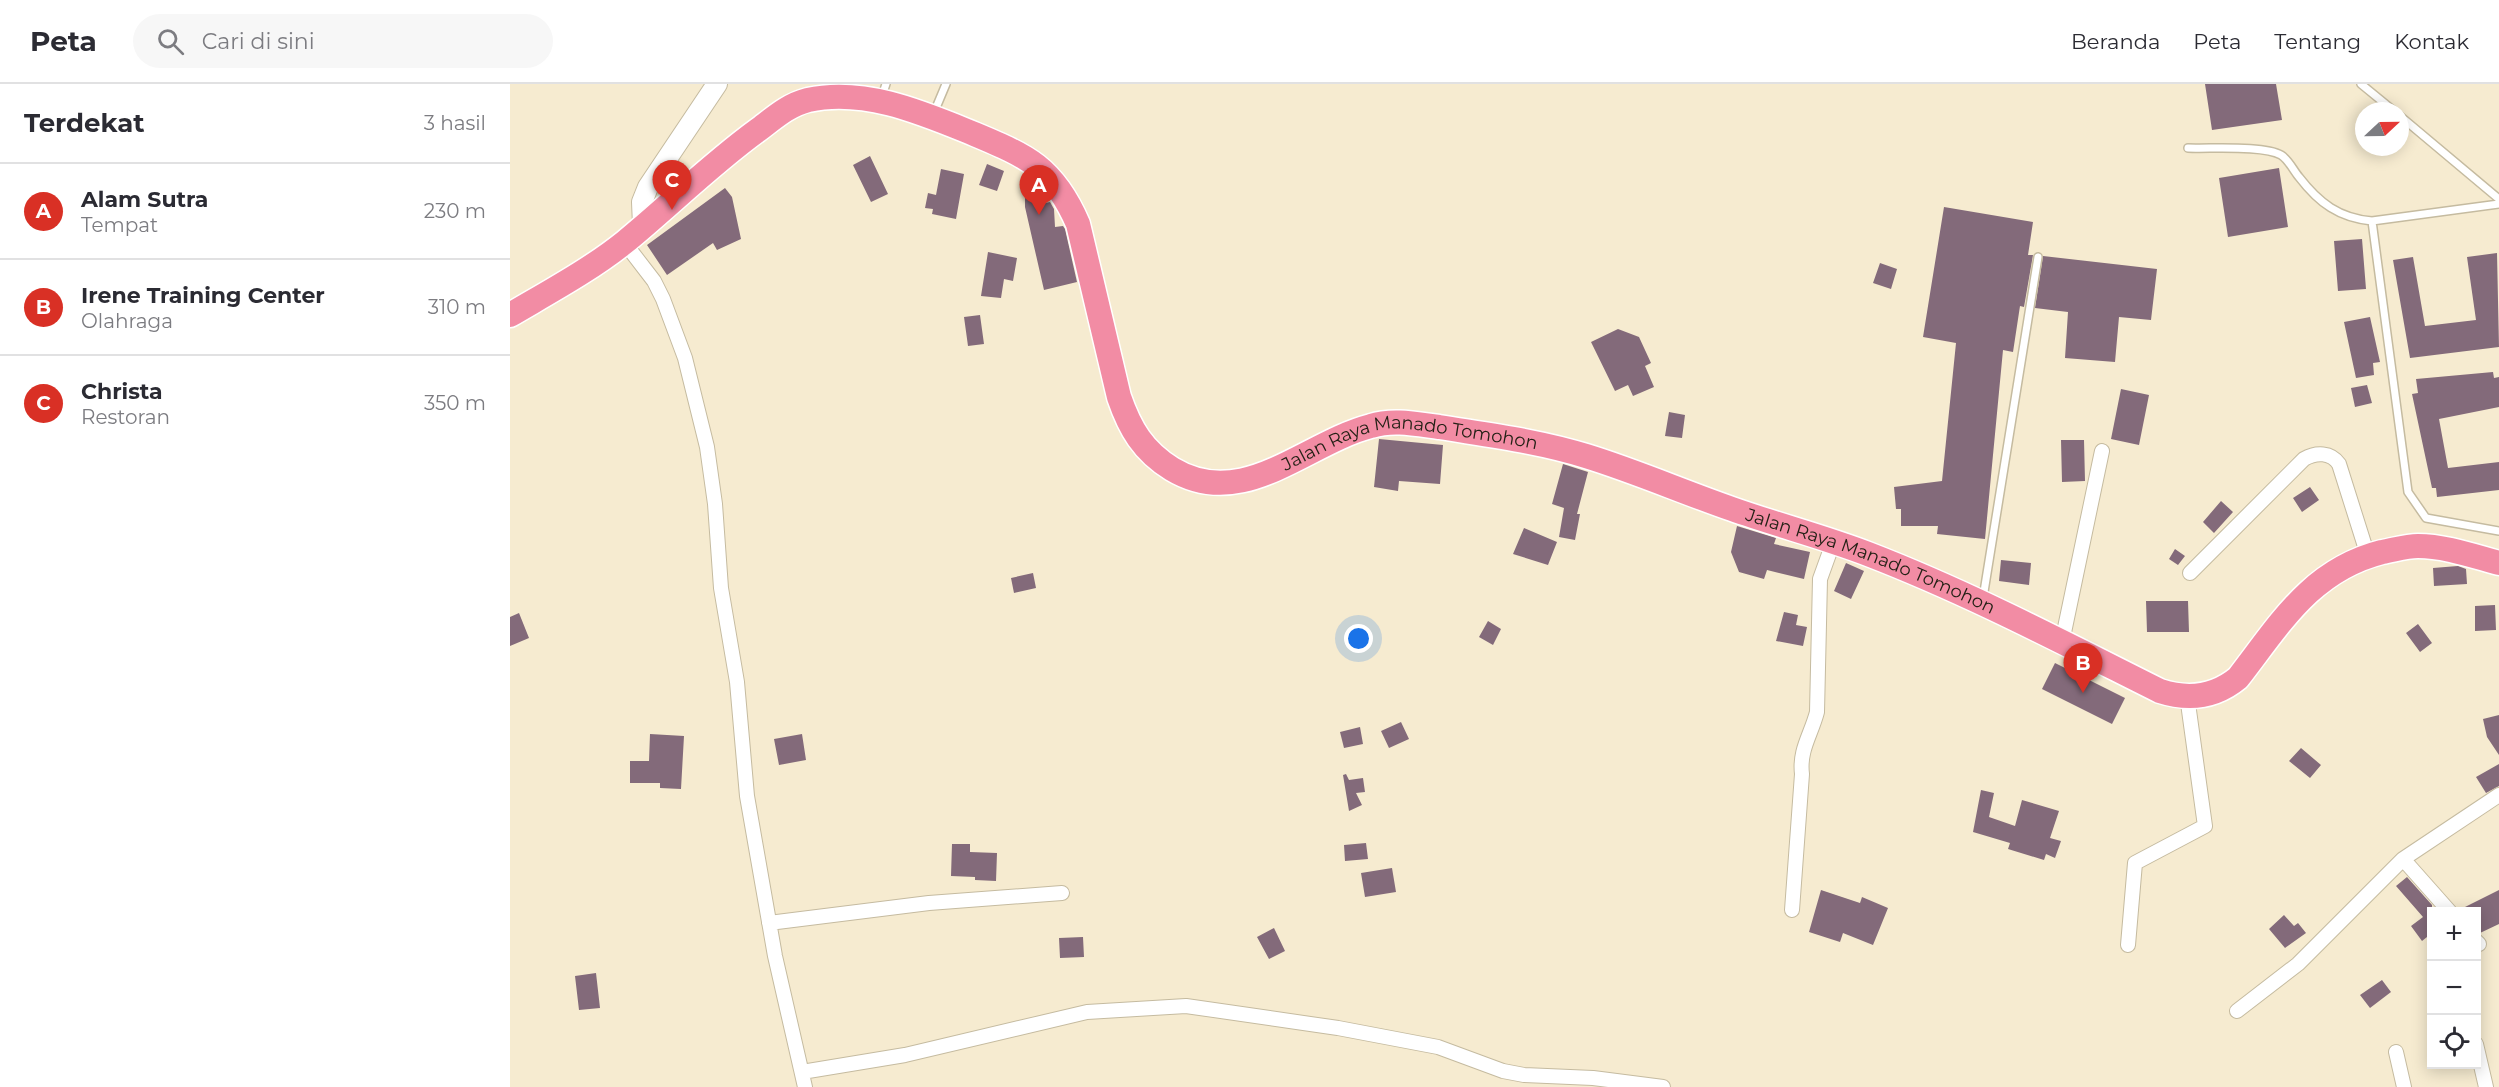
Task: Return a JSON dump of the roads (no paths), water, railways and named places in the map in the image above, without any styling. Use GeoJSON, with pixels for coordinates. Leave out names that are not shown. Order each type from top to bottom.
{"type":"FeatureCollection","features":[{"type":"Feature","properties":{"kind":"highway","name":"Jalan Raya Manado Tomohon"},"geometry":{"type":"LineString","coordinates":[[510,315],[594,265],[739,143],[786,108],[809,100],[854,98],[883,93],[1022,156],[1040,166],[1059,188],[1078,224],[1124,412],[1133,432],[1145,449],[1183,476],[1210,482],[1242,481],[1290,462],[1351,432],[1384,423],[1402,422],[1503,437],[1585,455],[1732,509],[1866,553],[1983,603],[2160,691],[2187,696],[2210,694],[2231,684],[2296,602],[2310,589],[2344,566],[2368,556],[2419,546],[2439,548],[2499,563]]}},
{"type":"Feature","properties":{"kind":"street"},"geometry":{"type":"LineString","coordinates":[[644,225],[642,202],[648,187],[717,84]]}},
{"type":"Feature","properties":{"kind":"street"},"geometry":{"type":"LineString","coordinates":[[624,242],[654,281],[666,307],[685,358],[707,447],[716,504],[721,588],[737,682],[747,796],[769,923],[805,1087]]}},
{"type":"Feature","properties":{"kind":"street"},"geometry":{"type":"LineString","coordinates":[[2062,642],[2102,451]]}},
{"type":"Feature","properties":{"kind":"street"},"geometry":{"type":"LineString","coordinates":[[2190,573],[2304,459],[2317,454],[2330,455],[2339,464],[2368,556]]}},
{"type":"Feature","properties":{"kind":"street"},"geometry":{"type":"LineString","coordinates":[[1792,910],[1802,774],[1801,755],[1813,729],[1817,712],[1820,579],[1833,543]]}},
{"type":"Feature","properties":{"kind":"street"},"geometry":{"type":"LineString","coordinates":[[2128,945],[2135,863],[2205,826],[2187,696]]}},
{"type":"Feature","properties":{"kind":"street"},"geometry":{"type":"LineString","coordinates":[[2236,1011],[2298,964],[2403,859],[2499,795]]}},
{"type":"Feature","properties":{"kind":"street"},"geometry":{"type":"LineString","coordinates":[[2403,859],[2446,907]]}},
{"type":"Feature","properties":{"kind":"street"},"geometry":{"type":"LineString","coordinates":[[769,923],[929,903],[1062,893]]}},
{"type":"Feature","properties":{"kind":"street"},"geometry":{"type":"LineString","coordinates":[[802,1072],[905,1054],[1087,1012],[1186,1006],[1338,1028],[1438,1047],[1503,1071],[1524,1075],[1593,1078],[1663,1087]]}},
{"type":"Feature","properties":{"kind":"street"},"geometry":{"type":"LineString","coordinates":[[2396,1052],[2404,1087]]}},
{"type":"Feature","properties":{"kind":"street"},"geometry":{"type":"LineString","coordinates":[[2481,1066],[2486,1087]]}},
{"type":"Feature","properties":{"kind":"lane"},"geometry":{"type":"LineString","coordinates":[[932,117],[946,84]]}},
{"type":"Feature","properties":{"kind":"lane"},"geometry":{"type":"LineString","coordinates":[[2361,84],[2383,102]]}},
{"type":"Feature","properties":{"kind":"lane"},"geometry":{"type":"LineString","coordinates":[[2409,124],[2499,201]]}},
{"type":"Feature","properties":{"kind":"lane"},"geometry":{"type":"LineString","coordinates":[[2188,148],[2269,150],[2283,156],[2311,192],[2326,205],[2344,216],[2372,221],[2499,201]]}},
{"type":"Feature","properties":{"kind":"lane"},"geometry":{"type":"LineString","coordinates":[[2372,221],[2408,492],[2426,518],[2499,531]]}},
{"type":"Feature","properties":{"kind":"lane"},"geometry":{"type":"LineString","coordinates":[[1983,603],[1997,502],[2038,257]]}},
{"type":"Feature","properties":{"kind":"place","name":"Christa"},"geometry":{"type":"Point","coordinates":[672,210]}},
{"type":"Feature","properties":{"kind":"place","name":"Alam Sutra"},"geometry":{"type":"Point","coordinates":[1039,215]}},
{"type":"Feature","properties":{"kind":"place","name":"Irene Training Center"},"geometry":{"type":"Point","coordinates":[2083,693]}}]}
